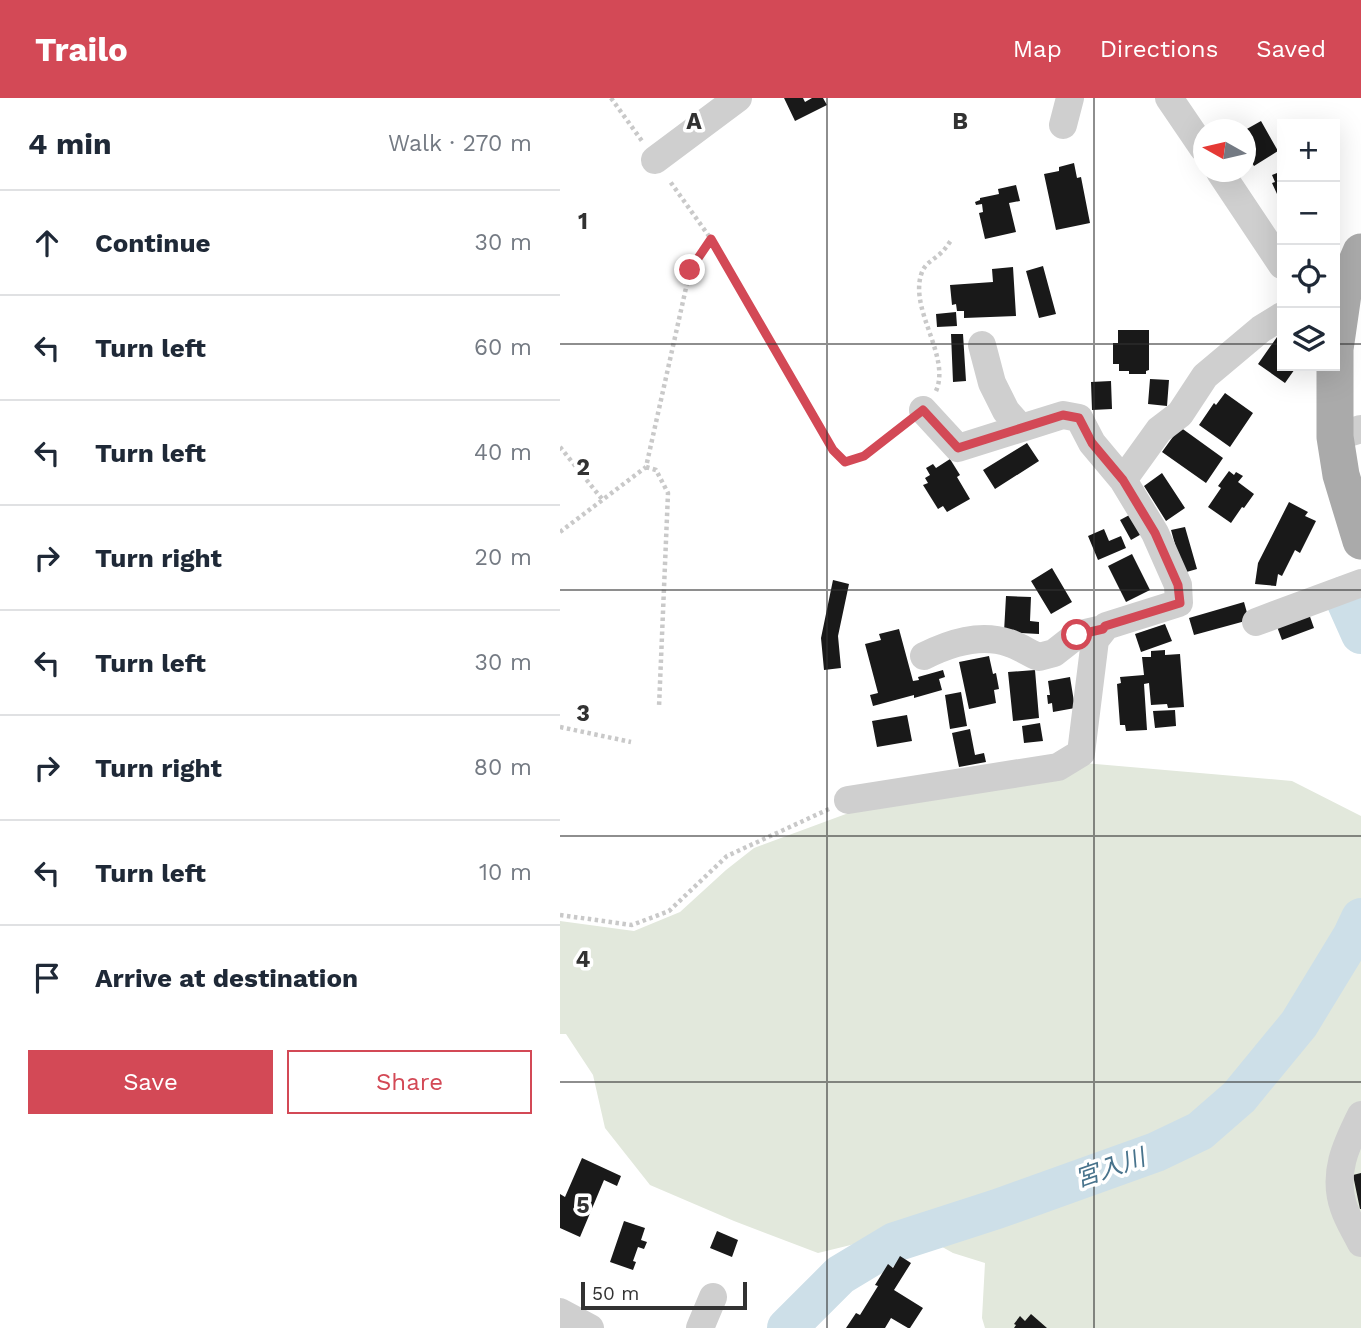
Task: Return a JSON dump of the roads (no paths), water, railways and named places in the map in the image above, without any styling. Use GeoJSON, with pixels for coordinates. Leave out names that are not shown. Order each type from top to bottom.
{"type":"FeatureCollection","features":[{"type":"Feature","properties":{"kind":"main road"},"geometry":{"type":"LineString","coordinates":[[1340,292],[1361,253]]}},
{"type":"Feature","properties":{"kind":"main road"},"geometry":{"type":"LineString","coordinates":[[1338,308],[1335,349],[1348,433],[1341,475],[1361,541]]}},
{"type":"Feature","properties":{"kind":"street"},"geometry":{"type":"LineString","coordinates":[[655,160],[738,98]]}},
{"type":"Feature","properties":{"kind":"street"},"geometry":{"type":"LineString","coordinates":[[1063,125],[1070,98]]}},
{"type":"Feature","properties":{"kind":"street"},"geometry":{"type":"LineString","coordinates":[[1169,98],[1193,133]]}},
{"type":"Feature","properties":{"kind":"street"},"geometry":{"type":"LineString","coordinates":[[1227,182],[1277,258]]}},
{"type":"Feature","properties":{"kind":"street"},"geometry":{"type":"LineString","coordinates":[[1123,480],[1159,430],[1180,414],[1205,376],[1261,329],[1277,319]]}},
{"type":"Feature","properties":{"kind":"street"},"geometry":{"type":"LineString","coordinates":[[982,345],[992,383],[1006,411],[1021,428]]}},
{"type":"Feature","properties":{"kind":"street"},"geometry":{"type":"LineString","coordinates":[[848,800],[1058,767],[1081,753],[1095,640],[1105,626],[1180,603],[1178,585],[1155,533],[1123,480],[1092,443],[1079,418],[1063,415],[958,448],[923,410]]}},
{"type":"Feature","properties":{"kind":"street"},"geometry":{"type":"LineString","coordinates":[[1256,622],[1361,583]]}},
{"type":"Feature","properties":{"kind":"street"},"geometry":{"type":"LineString","coordinates":[[924,656],[942,647],[984,637],[1009,643],[1039,657],[1054,653],[1077,635],[1103,629]]}},
{"type":"Feature","properties":{"kind":"street"},"geometry":{"type":"LineString","coordinates":[[1361,1115],[1347,1143],[1338,1175],[1343,1207],[1361,1243]]}},
{"type":"Feature","properties":{"kind":"street"},"geometry":{"type":"LineString","coordinates":[[700,1328],[713,1297]]}},
{"type":"Feature","properties":{"kind":"street"},"geometry":{"type":"LineString","coordinates":[[560,1312],[590,1328]]}},
{"type":"Feature","properties":{"kind":"waterway","name":"宮入川"},"geometry":{"type":"LineString","coordinates":[[1344,596],[1361,634]]}},
{"type":"Feature","properties":{"kind":"waterway","name":"宮入川"},"geometry":{"type":"LineString","coordinates":[[787,1328],[840,1275],[895,1242],[1156,1152],[1200,1131],[1239,1097],[1299,1024],[1361,918]]}}]}
